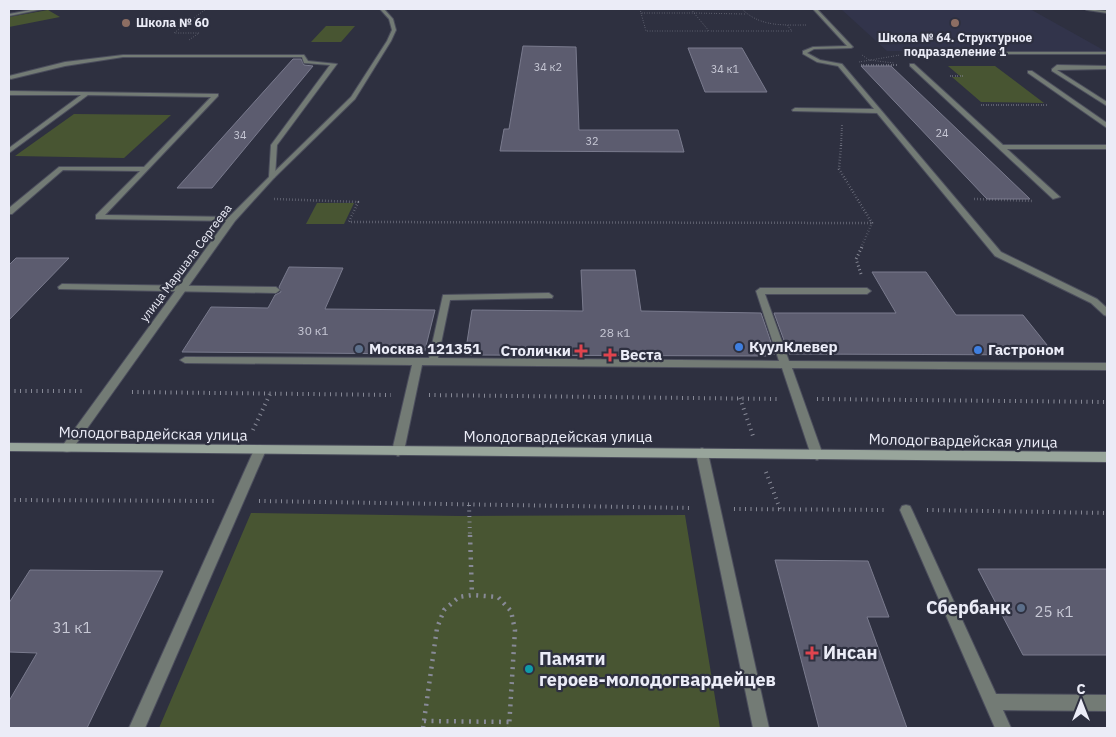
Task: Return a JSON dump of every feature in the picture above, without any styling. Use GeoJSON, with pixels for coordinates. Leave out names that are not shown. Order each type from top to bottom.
{"type":"FeatureCollection","features":[{"type":"Feature","properties":{"kind":"street"},"geometry":{"type":"LineString","coordinates":[[9,15],[41,9]]}},
{"type":"Feature","properties":{"kind":"street","name":"улица Маршала Сергеева"},"geometry":{"type":"LineString","coordinates":[[67,448],[232,219],[272,177],[330,122],[353,98],[364,83],[394,30],[391,19],[382,9]]}},
{"type":"Feature","properties":{"kind":"street"},"geometry":{"type":"LineString","coordinates":[[815,9],[851,47]]}},
{"type":"Feature","properties":{"kind":"street"},"geometry":{"type":"LineString","coordinates":[[1087,9],[1107,12]]}},
{"type":"Feature","properties":{"kind":"street"},"geometry":{"type":"LineString","coordinates":[[851,47],[813,48],[805,52],[805,54],[812,59],[840,65],[876,111],[953,198],[998,254],[1094,301],[1107,313]]}},
{"type":"Feature","properties":{"kind":"street"},"geometry":{"type":"LineString","coordinates":[[988,53],[1107,53]]}},
{"type":"Feature","properties":{"kind":"street"},"geometry":{"type":"LineString","coordinates":[[10,77],[65,64],[123,56],[304,56],[306,62],[334,64],[274,145],[272,177]]}},
{"type":"Feature","properties":{"kind":"street"},"geometry":{"type":"LineString","coordinates":[[912,65],[1056,197]]}},
{"type":"Feature","properties":{"kind":"street"},"geometry":{"type":"LineString","coordinates":[[1107,67],[1057,67],[1054,70],[1107,104]]}},
{"type":"Feature","properties":{"kind":"street"},"geometry":{"type":"LineString","coordinates":[[1030,72],[1107,126]]}},
{"type":"Feature","properties":{"kind":"street"},"geometry":{"type":"LineString","coordinates":[[9,93],[216,95],[99,217],[232,219]]}},
{"type":"Feature","properties":{"kind":"street"},"geometry":{"type":"LineString","coordinates":[[9,151],[86,94]]}},
{"type":"Feature","properties":{"kind":"street"},"geometry":{"type":"LineString","coordinates":[[795,110],[876,111]]}},
{"type":"Feature","properties":{"kind":"street"},"geometry":{"type":"LineString","coordinates":[[1001,147],[1107,147]]}},
{"type":"Feature","properties":{"kind":"street"},"geometry":{"type":"LineString","coordinates":[[9,212],[61,168],[146,169]]}},
{"type":"Feature","properties":{"kind":"street"},"geometry":{"type":"LineString","coordinates":[[62,288],[276,290]]}},
{"type":"Feature","properties":{"kind":"street"},"geometry":{"type":"LineString","coordinates":[[817,455],[760,291],[867,292]]}},
{"type":"Feature","properties":{"kind":"street"},"geometry":{"type":"LineString","coordinates":[[433,361],[446,297],[549,296]]}},
{"type":"Feature","properties":{"kind":"street"},"geometry":{"type":"LineString","coordinates":[[1094,301],[1107,301]]}},
{"type":"Feature","properties":{"kind":"street"},"geometry":{"type":"LineString","coordinates":[[185,360],[1107,367]]}},
{"type":"Feature","properties":{"kind":"street"},"geometry":{"type":"LineString","coordinates":[[398,451],[418,361]]}},
{"type":"Feature","properties":{"kind":"street","name":"Молодогвардейская улица"},"geometry":{"type":"LineString","coordinates":[[9,447],[1107,458]]}},
{"type":"Feature","properties":{"kind":"street"},"geometry":{"type":"LineString","coordinates":[[137,728],[260,450]]}},
{"type":"Feature","properties":{"kind":"street"},"geometry":{"type":"LineString","coordinates":[[702,453],[761,728]]}},
{"type":"Feature","properties":{"kind":"street"},"geometry":{"type":"LineString","coordinates":[[906,510],[1002,728]]}},
{"type":"Feature","properties":{"kind":"street"},"geometry":{"type":"LineString","coordinates":[[991,702],[1107,703]]}},
{"type":"Feature","properties":{"kind":"path"},"geometry":{"type":"LineString","coordinates":[[170,55],[199,33],[174,32],[206,9]]}},
{"type":"Feature","properties":{"kind":"path"},"geometry":{"type":"LineString","coordinates":[[640,9],[646,31],[792,31],[788,25]]}},
{"type":"Feature","properties":{"kind":"path"},"geometry":{"type":"LineString","coordinates":[[692,9],[709,31]]}},
{"type":"Feature","properties":{"kind":"path"},"geometry":{"type":"LineString","coordinates":[[742,9],[746,14],[762,23],[812,25]]}},
{"type":"Feature","properties":{"kind":"path"},"geometry":{"type":"LineString","coordinates":[[641,13],[746,14]]}},
{"type":"Feature","properties":{"kind":"path"},"geometry":{"type":"LineString","coordinates":[[851,47],[869,60],[912,65]]}},
{"type":"Feature","properties":{"kind":"path"},"geometry":{"type":"LineString","coordinates":[[840,65],[898,65]]}},
{"type":"Feature","properties":{"kind":"path"},"geometry":{"type":"LineString","coordinates":[[955,104],[1077,105]]}},
{"type":"Feature","properties":{"kind":"path"},"geometry":{"type":"LineString","coordinates":[[842,123],[839,170],[872,223]]}},
{"type":"Feature","properties":{"kind":"path"},"geometry":{"type":"LineString","coordinates":[[252,198],[358,202],[349,222],[872,223]]}},
{"type":"Feature","properties":{"kind":"path"},"geometry":{"type":"LineString","coordinates":[[953,198],[1042,201]]}},
{"type":"Feature","properties":{"kind":"path"},"geometry":{"type":"LineString","coordinates":[[867,292],[856,259],[872,223]]}},
{"type":"Feature","properties":{"kind":"path"},"geometry":{"type":"LineString","coordinates":[[9,391],[1107,402]]}},
{"type":"Feature","properties":{"kind":"path"},"geometry":{"type":"LineString","coordinates":[[9,500],[238,501],[1107,513]]}},
{"type":"Feature","properties":{"kind":"path"},"geometry":{"type":"LineString","coordinates":[[469,505],[472,595]]}},
{"type":"Feature","properties":{"kind":"path"},"geometry":{"type":"LineString","coordinates":[[423,728],[437,628],[444,610],[459,597],[472,595],[498,597],[511,611],[514,630],[509,725],[424,721]]}},
{"type":"Feature","properties":{"kind":"shaded area","name":"Школа № 64. Структурное подразделение 1"},"geometry":{"type":"Polygon","coordinates":[[[841,9],[1030,9],[1107,52],[887,51],[841,9]]]}},
{"type":"Feature","properties":{"kind":"green space"},"geometry":{"type":"Polygon","coordinates":[[[48,10],[60,17],[9,27],[9,17],[48,10]]]}},
{"type":"Feature","properties":{"kind":"green space"},"geometry":{"type":"Polygon","coordinates":[[[326,26],[355,26],[341,42],[311,42],[326,26]]]}},
{"type":"Feature","properties":{"kind":"green space"},"geometry":{"type":"Polygon","coordinates":[[[948,66],[995,66],[1044,103],[981,102],[952,77],[961,77],[948,66]]]}},
{"type":"Feature","properties":{"kind":"green space"},"geometry":{"type":"Polygon","coordinates":[[[74,114],[171,115],[124,158],[15,156],[74,114]]]}},
{"type":"Feature","properties":{"kind":"green space"},"geometry":{"type":"Polygon","coordinates":[[[317,203],[354,203],[344,224],[306,224],[317,203]]]}},
{"type":"Feature","properties":{"kind":"green space"},"geometry":{"type":"Polygon","coordinates":[[[251,513],[459,516],[685,515],[720,728],[159,728],[251,513]]]}},
{"type":"Feature","properties":{"kind":"building"},"geometry":{"type":"Polygon","coordinates":[[[523,46],[576,47],[579,130],[678,130],[684,152],[500,151],[504,129],[509,129],[523,46]]]}},
{"type":"Feature","properties":{"kind":"building"},"geometry":{"type":"Polygon","coordinates":[[[688,48],[742,48],[767,92],[705,92],[688,48]]]}},
{"type":"Feature","properties":{"kind":"building"},"geometry":{"type":"Polygon","coordinates":[[[293,59],[301,59],[304,65],[313,66],[212,188],[177,188],[293,59]]]}},
{"type":"Feature","properties":{"kind":"building"},"geometry":{"type":"Polygon","coordinates":[[[861,66],[891,66],[1030,199],[987,199],[861,66]]]}},
{"type":"Feature","properties":{"kind":"building"},"geometry":{"type":"Polygon","coordinates":[[[16,258],[69,258],[9,320],[9,265],[16,258]]]}},
{"type":"Feature","properties":{"kind":"building"},"geometry":{"type":"Polygon","coordinates":[[[289,267],[343,268],[325,309],[435,310],[424,354],[182,352],[211,307],[268,308],[275,295],[281,292],[279,287],[289,267]]]}},
{"type":"Feature","properties":{"kind":"building"},"geometry":{"type":"Polygon","coordinates":[[[581,270],[635,270],[641,311],[761,313],[775,354],[768,354],[768,356],[465,355],[472,310],[583,311],[581,270]]]}},
{"type":"Feature","properties":{"kind":"building"},"geometry":{"type":"Polygon","coordinates":[[[872,272],[926,272],[956,315],[1023,315],[1055,355],[789,354],[774,313],[896,313],[872,272]]]}},
{"type":"Feature","properties":{"kind":"building"},"geometry":{"type":"Polygon","coordinates":[[[775,560],[868,561],[889,617],[867,617],[907,728],[819,728],[775,560]]]}},
{"type":"Feature","properties":{"kind":"building"},"geometry":{"type":"Polygon","coordinates":[[[978,569],[1107,569],[1107,655],[1023,655],[978,569]]]}},
{"type":"Feature","properties":{"kind":"building"},"geometry":{"type":"Polygon","coordinates":[[[30,570],[163,571],[87,728],[9,728],[9,701],[37,653],[9,652],[9,603],[30,570]]]}},
{"type":"Feature","properties":{"kind":"place","name":"Школа № 60"},"geometry":{"type":"Point","coordinates":[126,23]}},
{"type":"Feature","properties":{"kind":"place","name":"Школа № 64. Структурное подразделение 1"},"geometry":{"type":"Point","coordinates":[955,23]}},
{"type":"Feature","properties":{"kind":"place","name":"КуулКлевер"},"geometry":{"type":"Point","coordinates":[739,347]}},
{"type":"Feature","properties":{"kind":"place","name":"Москва 121351"},"geometry":{"type":"Point","coordinates":[359,349]}},
{"type":"Feature","properties":{"kind":"place","name":"Гастроном"},"geometry":{"type":"Point","coordinates":[978,350]}},
{"type":"Feature","properties":{"kind":"place","name":"Столички"},"geometry":{"type":"Point","coordinates":[581,351]}},
{"type":"Feature","properties":{"kind":"place","name":"Веста"},"geometry":{"type":"Point","coordinates":[610,355]}},
{"type":"Feature","properties":{"kind":"place","name":"Сбербанк"},"geometry":{"type":"Point","coordinates":[1021,608]}},
{"type":"Feature","properties":{"kind":"place","name":"Инсан"},"geometry":{"type":"Point","coordinates":[812,653]}},
{"type":"Feature","properties":{"kind":"place","name":"Памяти героев-молодогвардейцев"},"geometry":{"type":"Point","coordinates":[529,669]}}]}
